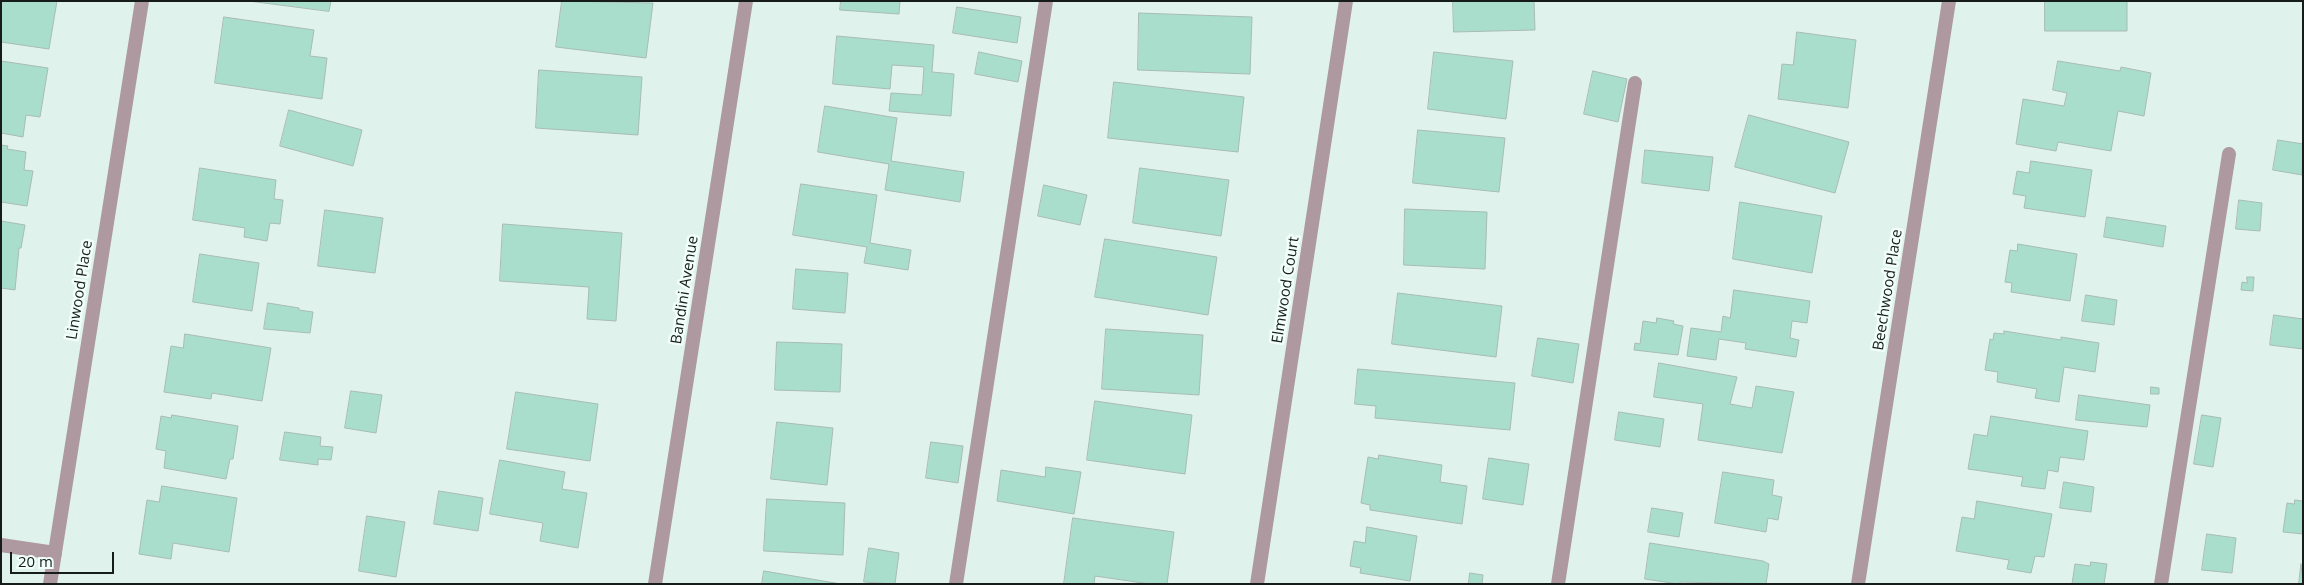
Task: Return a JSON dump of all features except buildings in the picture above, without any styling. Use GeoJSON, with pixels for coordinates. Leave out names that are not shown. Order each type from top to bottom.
{"type":"FeatureCollection","features":[{"type":"Feature","properties":{"kind":"street","name":"Linwood Place"},"geometry":{"type":"LineString","coordinates":[[50,584],[142,1]]}},
{"type":"Feature","properties":{"kind":"street","name":"Bandini Avenue"},"geometry":{"type":"LineString","coordinates":[[655,584],[746,1]]}},
{"type":"Feature","properties":{"kind":"street"},"geometry":{"type":"LineString","coordinates":[[956,584],[1046,1]]}},
{"type":"Feature","properties":{"kind":"street","name":"Elmwood Court"},"geometry":{"type":"LineString","coordinates":[[1258,584],[1346,1]]}},
{"type":"Feature","properties":{"kind":"street","name":"Beechwood Place"},"geometry":{"type":"LineString","coordinates":[[1858,584],[1950,1]]}},
{"type":"Feature","properties":{"kind":"street"},"geometry":{"type":"LineString","coordinates":[[1558,584],[1635,82]]}},
{"type":"Feature","properties":{"kind":"street"},"geometry":{"type":"LineString","coordinates":[[2161,584],[2229,154]]}},
{"type":"Feature","properties":{"kind":"street"},"geometry":{"type":"LineString","coordinates":[[1,545],[55,553]]}}]}
